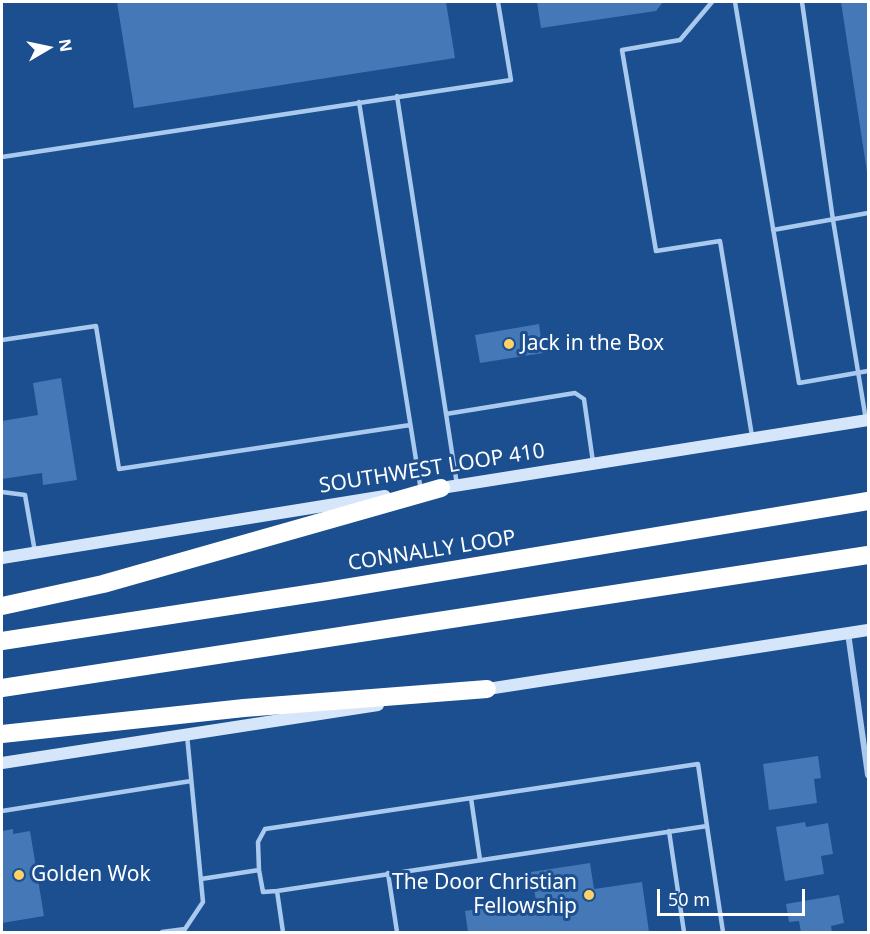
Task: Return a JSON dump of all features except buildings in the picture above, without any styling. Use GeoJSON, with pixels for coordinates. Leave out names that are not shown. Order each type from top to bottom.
{"type":"FeatureCollection","features":[{"type":"Feature","properties":{"kind":"highway"},"geometry":{"type":"LineString","coordinates":[[2,606],[103,584],[449,486]]}},
{"type":"Feature","properties":{"kind":"highway","name":"CONNALLY LOOP"},"geometry":{"type":"LineString","coordinates":[[2,641],[327,591],[868,501]]}},
{"type":"Feature","properties":{"kind":"highway"},"geometry":{"type":"LineString","coordinates":[[2,688],[868,555]]}},
{"type":"Feature","properties":{"kind":"highway"},"geometry":{"type":"LineString","coordinates":[[2,734],[244,708],[487,689]]}},
{"type":"Feature","properties":{"kind":"main road","name":"SOUTHWEST LOOP 410"},"geometry":{"type":"LineString","coordinates":[[2,558],[867,420]]}},
{"type":"Feature","properties":{"kind":"main road"},"geometry":{"type":"LineString","coordinates":[[2,763],[868,630]]}},
{"type":"Feature","properties":{"kind":"street"},"geometry":{"type":"LineString","coordinates":[[848,633],[868,775]]}},
{"type":"Feature","properties":{"kind":"lane"},"geometry":{"type":"LineString","coordinates":[[2,157],[511,80],[498,2]]}},
{"type":"Feature","properties":{"kind":"lane"},"geometry":{"type":"LineString","coordinates":[[712,2],[680,40],[622,50],[656,251],[720,241],[753,438]]}},
{"type":"Feature","properties":{"kind":"lane"},"geometry":{"type":"LineString","coordinates":[[735,2],[799,383],[868,371]]}},
{"type":"Feature","properties":{"kind":"lane"},"geometry":{"type":"LineString","coordinates":[[802,2],[832,220],[867,420]]}},
{"type":"Feature","properties":{"kind":"lane"},"geometry":{"type":"LineString","coordinates":[[397,96],[446,414],[449,486]]}},
{"type":"Feature","properties":{"kind":"lane"},"geometry":{"type":"LineString","coordinates":[[358,102],[421,491]]}},
{"type":"Feature","properties":{"kind":"lane"},"geometry":{"type":"LineString","coordinates":[[773,230],[868,213]]}},
{"type":"Feature","properties":{"kind":"lane"},"geometry":{"type":"LineString","coordinates":[[2,340],[96,326],[118,469],[410,424]]}},
{"type":"Feature","properties":{"kind":"lane"},"geometry":{"type":"LineString","coordinates":[[446,414],[575,393],[584,399],[593,464]]}},
{"type":"Feature","properties":{"kind":"lane"},"geometry":{"type":"LineString","coordinates":[[2,492],[25,495],[35,552]]}},
{"type":"Feature","properties":{"kind":"lane"},"geometry":{"type":"LineString","coordinates":[[162,933],[185,929],[203,902],[187,735]]}},
{"type":"Feature","properties":{"kind":"lane"},"geometry":{"type":"LineString","coordinates":[[708,826],[277,891],[263,892],[259,870],[258,842],[265,829],[698,764],[708,826],[723,933]]}},
{"type":"Feature","properties":{"kind":"lane"},"geometry":{"type":"LineString","coordinates":[[2,811],[191,781]]}},
{"type":"Feature","properties":{"kind":"lane"},"geometry":{"type":"LineString","coordinates":[[471,798],[480,860]]}},
{"type":"Feature","properties":{"kind":"lane"},"geometry":{"type":"LineString","coordinates":[[669,831],[684,933]]}},
{"type":"Feature","properties":{"kind":"lane"},"geometry":{"type":"LineString","coordinates":[[201,879],[259,870]]}},
{"type":"Feature","properties":{"kind":"lane"},"geometry":{"type":"LineString","coordinates":[[388,873],[397,933]]}},
{"type":"Feature","properties":{"kind":"lane"},"geometry":{"type":"LineString","coordinates":[[277,891],[283,933]]}},
{"type":"Feature","properties":{"kind":"place","name":"Jack in the Box"},"geometry":{"type":"Point","coordinates":[509,344]}},
{"type":"Feature","properties":{"kind":"place","name":"Golden Wok"},"geometry":{"type":"Point","coordinates":[19,875]}},
{"type":"Feature","properties":{"kind":"place","name":"The Door Christian Fellowship"},"geometry":{"type":"Point","coordinates":[589,895]}}]}
